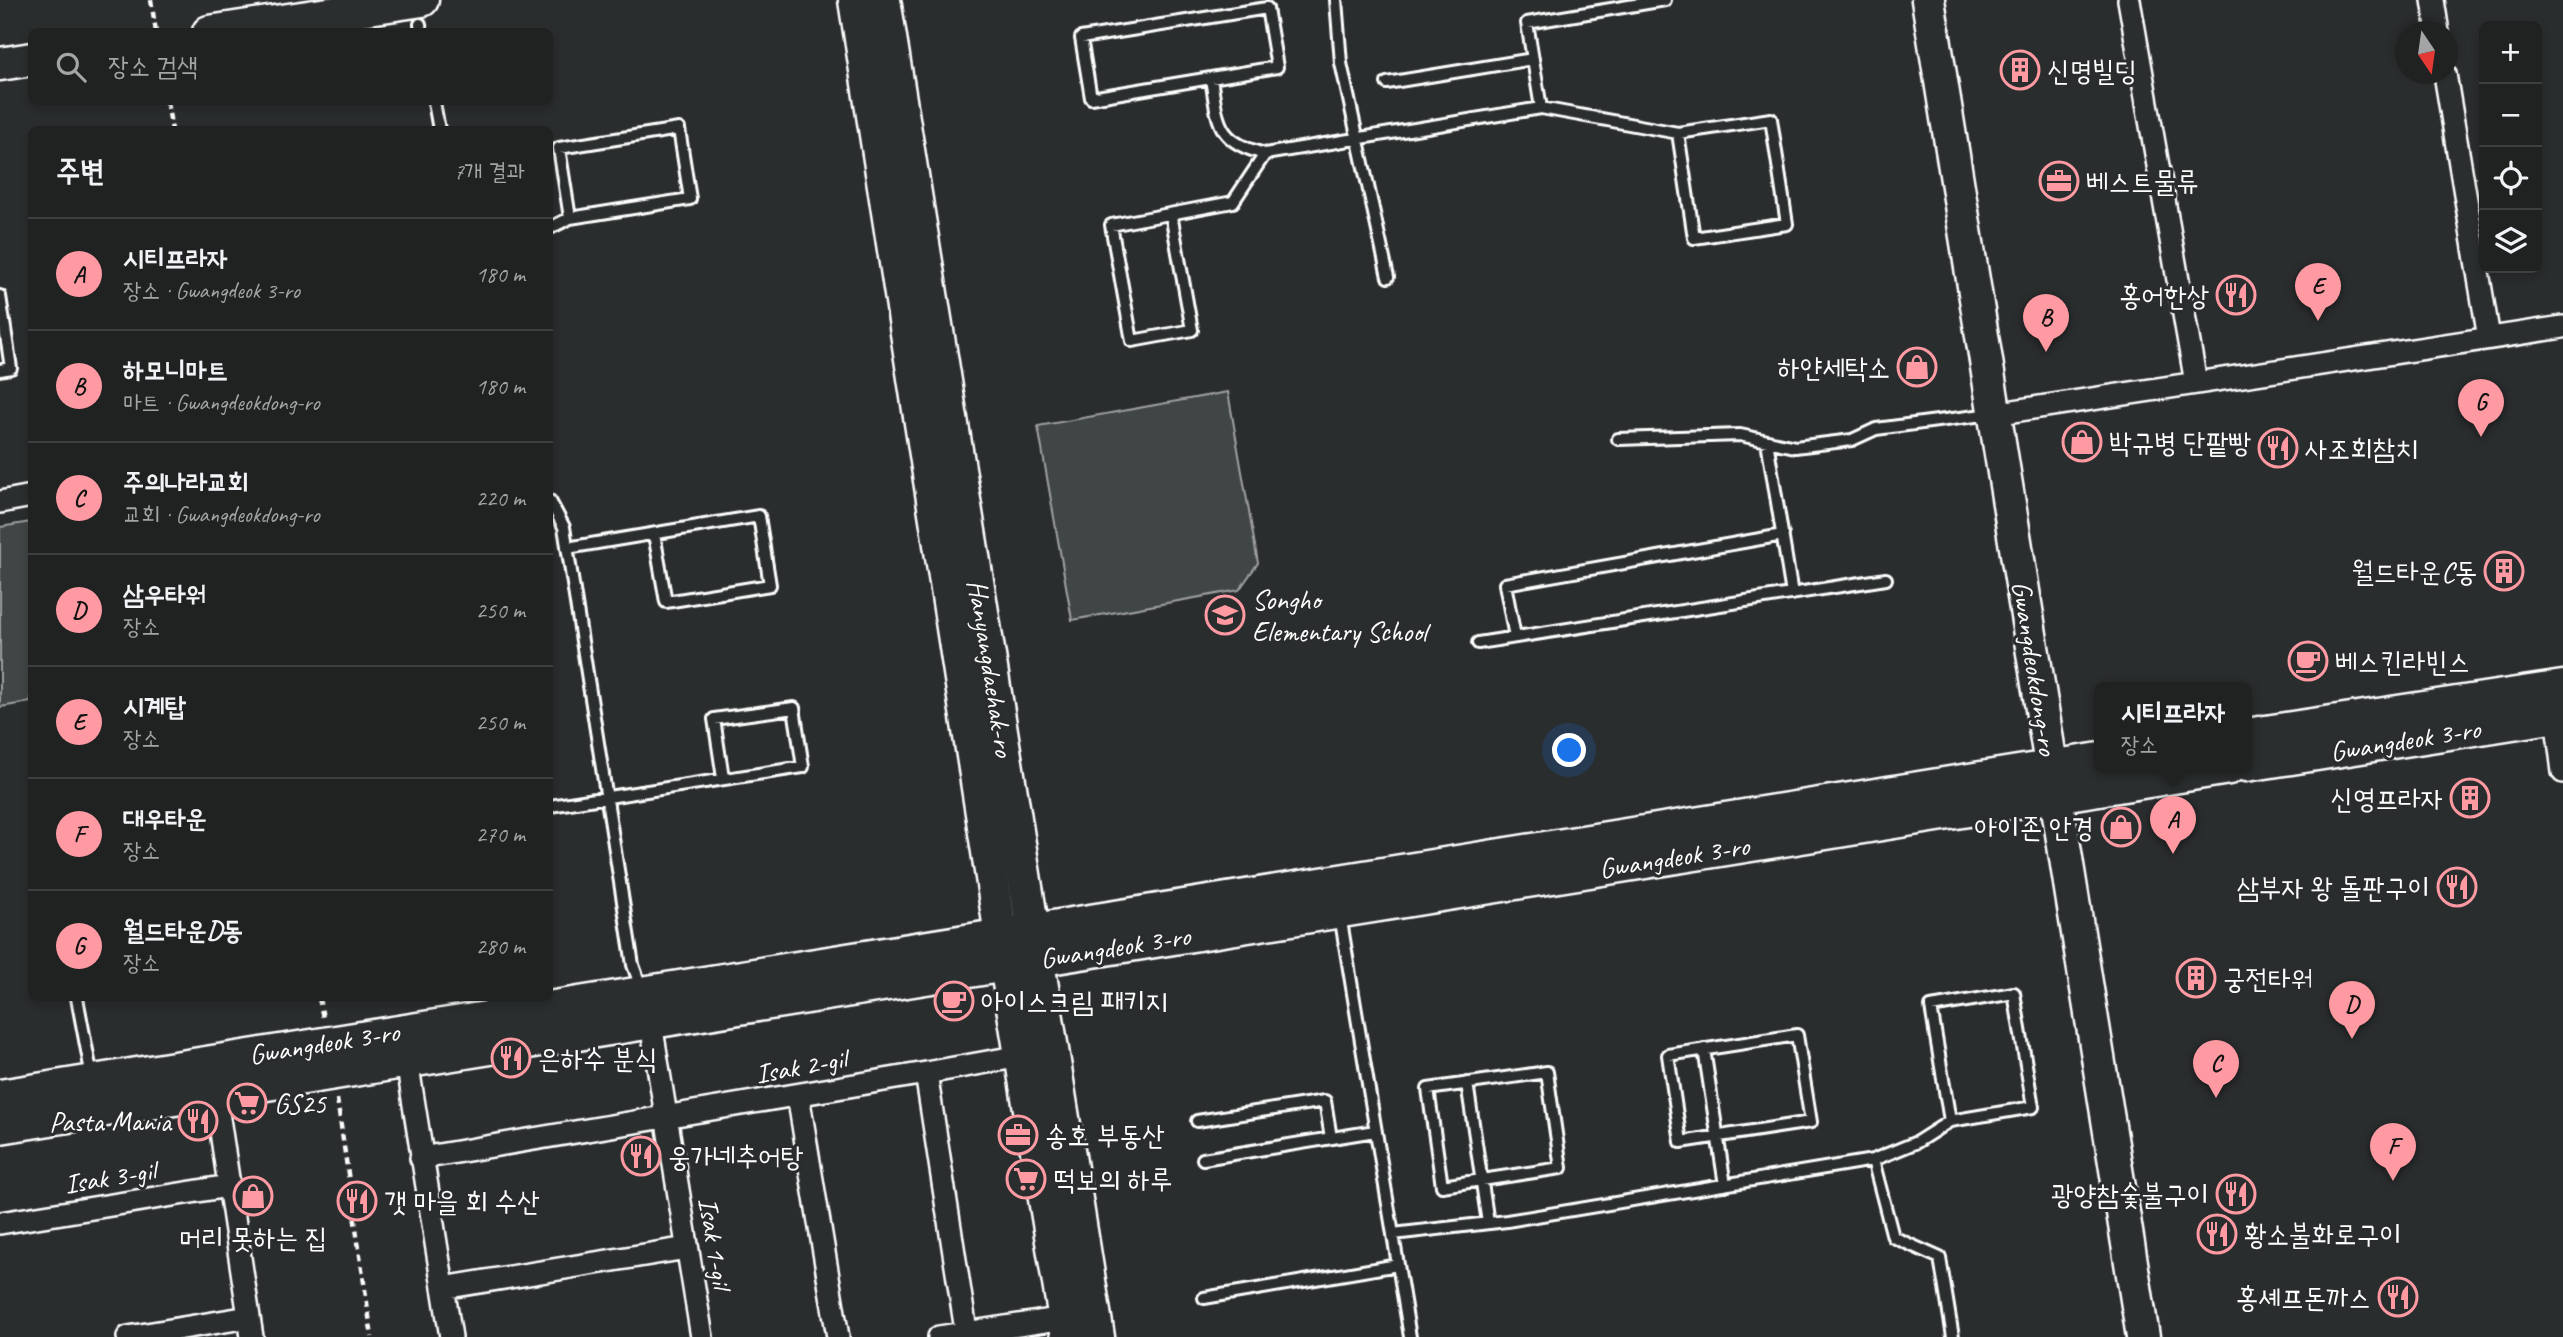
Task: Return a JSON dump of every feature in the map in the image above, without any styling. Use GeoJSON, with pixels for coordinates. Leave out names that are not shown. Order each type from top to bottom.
{"type":"FeatureCollection","features":[{"type":"Feature","properties":{"kind":"street","name":"Hanyangdaehak-ro"},"geometry":{"type":"LineString","coordinates":[[855,0],[1021,1056],[1081,1326]]}},
{"type":"Feature","properties":{"kind":"street","name":"Hanyangdaehak-ro"},"geometry":{"type":"LineString","coordinates":[[884,0],[1035,945],[1081,1326]]}},
{"type":"Feature","properties":{"kind":"street","name":"Gwangdeokdong-ro"},"geometry":{"type":"LineString","coordinates":[[1927,0],[2143,1337]]}},
{"type":"Feature","properties":{"kind":"street"},"geometry":{"type":"LineString","coordinates":[[2129,0],[2196,383]]}},
{"type":"Feature","properties":{"kind":"street"},"geometry":{"type":"LineString","coordinates":[[2432,0],[2436,21]]}},
{"type":"Feature","properties":{"kind":"street"},"geometry":{"type":"LineString","coordinates":[[270,28],[421,18]]}},
{"type":"Feature","properties":{"kind":"street"},"geometry":{"type":"LineString","coordinates":[[0,64],[28,60]]}},
{"type":"Feature","properties":{"kind":"street"},"geometry":{"type":"LineString","coordinates":[[2447,84],[2489,338]]}},
{"type":"Feature","properties":{"kind":"street"},"geometry":{"type":"LineString","coordinates":[[1994,414],[2563,327]]}},
{"type":"Feature","properties":{"kind":"street"},"geometry":{"type":"LineString","coordinates":[[0,502],[28,497]]}},
{"type":"Feature","properties":{"kind":"street","name":"Gwangdeok 3-ro"},"geometry":{"type":"LineString","coordinates":[[2252,734],[2561,706]]}},
{"type":"Feature","properties":{"kind":"street","name":"Gwangdeok 3-ro"},"geometry":{"type":"LineString","coordinates":[[2252,764],[2561,706]]}},
{"type":"Feature","properties":{"kind":"street"},"geometry":{"type":"LineString","coordinates":[[2561,706],[2563,772]]}},
{"type":"Feature","properties":{"kind":"street","name":"Gwangdeok 3-ro"},"geometry":{"type":"LineString","coordinates":[[1035,945],[1340,911],[2053,781],[2094,761]]}},
{"type":"Feature","properties":{"kind":"street","name":"Gwangdeok 3-ro"},"geometry":{"type":"LineString","coordinates":[[0,1126],[96,1096],[2053,781],[2161,773]]}},
{"type":"Feature","properties":{"kind":"street","name":"Gwangdeok 3-ro"},"geometry":{"type":"LineString","coordinates":[[0,1096],[215,1092],[330,1058],[407,1061],[648,1007]]}},
{"type":"Feature","properties":{"kind":"street","name":"Isak 1-gil"},"geometry":{"type":"LineString","coordinates":[[648,1007],[702,1337]]}},
{"type":"Feature","properties":{"kind":"street","name":"Isak 2-gil"},"geometry":{"type":"LineString","coordinates":[[421,1158],[1021,1056]]}},
{"type":"Feature","properties":{"kind":"street"},"geometry":{"type":"LineString","coordinates":[[407,1061],[451,1337]]}},
{"type":"Feature","properties":{"kind":"street"},"geometry":{"type":"LineString","coordinates":[[926,1073],[967,1335]]}},
{"type":"Feature","properties":{"kind":"street"},"geometry":{"type":"LineString","coordinates":[[128,1337],[251,1327],[215,1092]]}},
{"type":"Feature","properties":{"kind":"street"},"geometry":{"type":"LineString","coordinates":[[798,1095],[838,1337]]}},
{"type":"Feature","properties":{"kind":"street","name":"Isak 3-gil"},"geometry":{"type":"LineString","coordinates":[[0,1223],[229,1186]]}},
{"type":"Feature","properties":{"kind":"street"},"geometry":{"type":"LineString","coordinates":[[443,1288],[687,1248]]}},
{"type":"Feature","properties":{"kind":"street"},"geometry":{"type":"LineString","coordinates":[[939,1337],[1081,1326]]}},
{"type":"Feature","properties":{"kind":"lane"},"geometry":{"type":"LineString","coordinates":[[1336,0],[1341,63],[1388,277]]}},
{"type":"Feature","properties":{"kind":"lane"},"geometry":{"type":"LineString","coordinates":[[1541,108],[1527,23],[1665,0]]}},
{"type":"Feature","properties":{"kind":"lane"},"geometry":{"type":"LineString","coordinates":[[1267,8],[1277,67],[1211,78],[1091,98],[1081,38],[1267,8]]}},
{"type":"Feature","properties":{"kind":"lane"},"geometry":{"type":"LineString","coordinates":[[1387,83],[1533,59]]}},
{"type":"Feature","properties":{"kind":"lane"},"geometry":{"type":"LineString","coordinates":[[1211,78],[1218,122],[1226,137],[1242,149],[1265,154],[1541,108],[1678,133],[1771,119],[1787,224],[1694,238],[1678,133]]}},
{"type":"Feature","properties":{"kind":"lane"},"geometry":{"type":"LineString","coordinates":[[435,105],[438,126]]}},
{"type":"Feature","properties":{"kind":"lane"},"geometry":{"type":"LineString","coordinates":[[553,226],[570,218],[690,199],[679,129],[559,148],[570,218]]}},
{"type":"Feature","properties":{"kind":"lane"},"geometry":{"type":"LineString","coordinates":[[1171,214],[1192,330],[1132,341],[1111,225],[1233,202],[1265,154]]}},
{"type":"Feature","properties":{"kind":"lane"},"geometry":{"type":"LineString","coordinates":[[0,296],[11,368],[0,370]]}},
{"type":"Feature","properties":{"kind":"lane"},"geometry":{"type":"LineString","coordinates":[[1618,439],[1740,435],[1794,447],[1852,440],[1876,429],[1994,414]]}},
{"type":"Feature","properties":{"kind":"lane"},"geometry":{"type":"LineString","coordinates":[[1767,441],[1792,594]]}},
{"type":"Feature","properties":{"kind":"lane"},"geometry":{"type":"LineString","coordinates":[[553,507],[564,527],[633,965],[648,1007]]}},
{"type":"Feature","properties":{"kind":"lane"},"geometry":{"type":"LineString","coordinates":[[567,548],[759,516],[770,585],[666,601],[654,534]]}},
{"type":"Feature","properties":{"kind":"lane"},"geometry":{"type":"LineString","coordinates":[[1515,637],[1505,584],[1783,535]]}},
{"type":"Feature","properties":{"kind":"lane"},"geometry":{"type":"LineString","coordinates":[[1478,643],[1886,579]]}},
{"type":"Feature","properties":{"kind":"lane"},"geometry":{"type":"LineString","coordinates":[[553,805],[803,767],[794,708],[714,719],[723,778]]}},
{"type":"Feature","properties":{"kind":"lane"},"geometry":{"type":"LineString","coordinates":[[1340,911],[1410,1337]]}},
{"type":"Feature","properties":{"kind":"lane"},"geometry":{"type":"LineString","coordinates":[[1393,1234],[1488,1223],[1873,1160],[1917,1142],[1950,1121],[2033,1107],[2014,993],[1931,1007],[1950,1121]]}},
{"type":"Feature","properties":{"kind":"lane"},"geometry":{"type":"LineString","coordinates":[[78,1001],[96,1096]]}},
{"type":"Feature","properties":{"kind":"lane"},"geometry":{"type":"LineString","coordinates":[[1797,1035],[1811,1122],[1717,1136],[1681,1142],[1668,1055],[1797,1035]]}},
{"type":"Feature","properties":{"kind":"lane"},"geometry":{"type":"LineString","coordinates":[[1704,1049],[1725,1185]]}},
{"type":"Feature","properties":{"kind":"lane"},"geometry":{"type":"LineString","coordinates":[[1547,1072],[1561,1168],[1481,1180],[1442,1186],[1428,1089],[1547,1072]]}},
{"type":"Feature","properties":{"kind":"lane"},"geometry":{"type":"LineString","coordinates":[[1467,1083],[1488,1223]]}},
{"type":"Feature","properties":{"kind":"lane"},"geometry":{"type":"LineString","coordinates":[[1197,1121],[1325,1101],[1331,1138]]}},
{"type":"Feature","properties":{"kind":"lane"},"geometry":{"type":"LineString","coordinates":[[1203,1159],[1376,1131]]}},
{"type":"Feature","properties":{"kind":"lane"},"geometry":{"type":"LineString","coordinates":[[1873,1160],[1893,1237],[1940,1258],[1953,1337]]}},
{"type":"Feature","properties":{"kind":"lane"},"geometry":{"type":"LineString","coordinates":[[1204,1298],[1398,1265]]}},
{"type":"Feature","properties":{"kind":"path"},"geometry":{"type":"LineString","coordinates":[[151,0],[155,28]]}},
{"type":"Feature","properties":{"kind":"path"},"geometry":{"type":"LineString","coordinates":[[168,105],[171,126]]}},
{"type":"Feature","properties":{"kind":"path"},"geometry":{"type":"LineString","coordinates":[[320,1001],[372,1337]]}},
{"type":"Feature","properties":{"kind":"shaded area"},"geometry":{"type":"Polygon","coordinates":[[[1228,392],[1258,563],[1239,590],[1072,620],[1038,426],[1228,392]]]}},
{"type":"Feature","properties":{"kind":"shaded area"},"geometry":{"type":"Polygon","coordinates":[[[28,522],[28,702],[0,707],[0,527],[28,522]]]}},
{"type":"Feature","properties":{"kind":"place","name":"신명빌딩"},"geometry":{"type":"Point","coordinates":[2020,70]}},
{"type":"Feature","properties":{"kind":"place","name":"베스트물류"},"geometry":{"type":"Point","coordinates":[2059,181]}},
{"type":"Feature","properties":{"kind":"place","name":"홍어한상"},"geometry":{"type":"Point","coordinates":[2236,295]}},
{"type":"Feature","properties":{"kind":"place","name":"시계탑"},"geometry":{"type":"Point","coordinates":[2318,321]}},
{"type":"Feature","properties":{"kind":"place","name":"하모니마트"},"geometry":{"type":"Point","coordinates":[2046,352]}},
{"type":"Feature","properties":{"kind":"place","name":"하얀세탁소"},"geometry":{"type":"Point","coordinates":[1917,367]}},
{"type":"Feature","properties":{"kind":"place","name":"월드타운D동"},"geometry":{"type":"Point","coordinates":[2481,437]}},
{"type":"Feature","properties":{"kind":"place","name":"박규병 단팥빵"},"geometry":{"type":"Point","coordinates":[2082,442]}},
{"type":"Feature","properties":{"kind":"place","name":"사조회참치"},"geometry":{"type":"Point","coordinates":[2278,448]}},
{"type":"Feature","properties":{"kind":"place","name":"월드타운C동"},"geometry":{"type":"Point","coordinates":[2504,571]}},
{"type":"Feature","properties":{"kind":"place","name":"Songho Elementary School"},"geometry":{"type":"Point","coordinates":[1225,615]}},
{"type":"Feature","properties":{"kind":"place","name":"베스킨라빈스"},"geometry":{"type":"Point","coordinates":[2308,661]}},
{"type":"Feature","properties":{"kind":"place","name":"신영프라자"},"geometry":{"type":"Point","coordinates":[2470,798]}},
{"type":"Feature","properties":{"kind":"place","name":"아이존 안경"},"geometry":{"type":"Point","coordinates":[2121,827]}},
{"type":"Feature","properties":{"kind":"place","name":"시티프라자"},"geometry":{"type":"Point","coordinates":[2173,854]}},
{"type":"Feature","properties":{"kind":"place","name":"삼부자 왕 돌판구이"},"geometry":{"type":"Point","coordinates":[2457,887]}},
{"type":"Feature","properties":{"kind":"place","name":"궁전타워"},"geometry":{"type":"Point","coordinates":[2196,978]}},
{"type":"Feature","properties":{"kind":"place","name":"아이스크림 패키지"},"geometry":{"type":"Point","coordinates":[954,1001]}},
{"type":"Feature","properties":{"kind":"place","name":"삼우타워"},"geometry":{"type":"Point","coordinates":[2352,1039]}},
{"type":"Feature","properties":{"kind":"place","name":"은하수 분식"},"geometry":{"type":"Point","coordinates":[511,1058]}},
{"type":"Feature","properties":{"kind":"place","name":"주의나라교회"},"geometry":{"type":"Point","coordinates":[2216,1098]}},
{"type":"Feature","properties":{"kind":"place","name":"GS25"},"geometry":{"type":"Point","coordinates":[247,1103]}},
{"type":"Feature","properties":{"kind":"place","name":"Pasta Mania"},"geometry":{"type":"Point","coordinates":[198,1121]}},
{"type":"Feature","properties":{"kind":"place","name":"송호 부동산"},"geometry":{"type":"Point","coordinates":[1018,1135]}},
{"type":"Feature","properties":{"kind":"place","name":"웅가네추어탕"},"geometry":{"type":"Point","coordinates":[641,1156]}},
{"type":"Feature","properties":{"kind":"place","name":"떡보의 하루"},"geometry":{"type":"Point","coordinates":[1026,1179]}},
{"type":"Feature","properties":{"kind":"place","name":"대우타운"},"geometry":{"type":"Point","coordinates":[2393,1181]}},
{"type":"Feature","properties":{"kind":"place","name":"광양참숯불구이"},"geometry":{"type":"Point","coordinates":[2236,1194]}},
{"type":"Feature","properties":{"kind":"place","name":"머리 못하는 집"},"geometry":{"type":"Point","coordinates":[253,1196]}},
{"type":"Feature","properties":{"kind":"place","name":"갯 마을 회 수산"},"geometry":{"type":"Point","coordinates":[357,1201]}},
{"type":"Feature","properties":{"kind":"place","name":"황소불화로구이"},"geometry":{"type":"Point","coordinates":[2217,1234]}},
{"type":"Feature","properties":{"kind":"place","name":"홍셰프돈까스"},"geometry":{"type":"Point","coordinates":[2398,1297]}}]}
